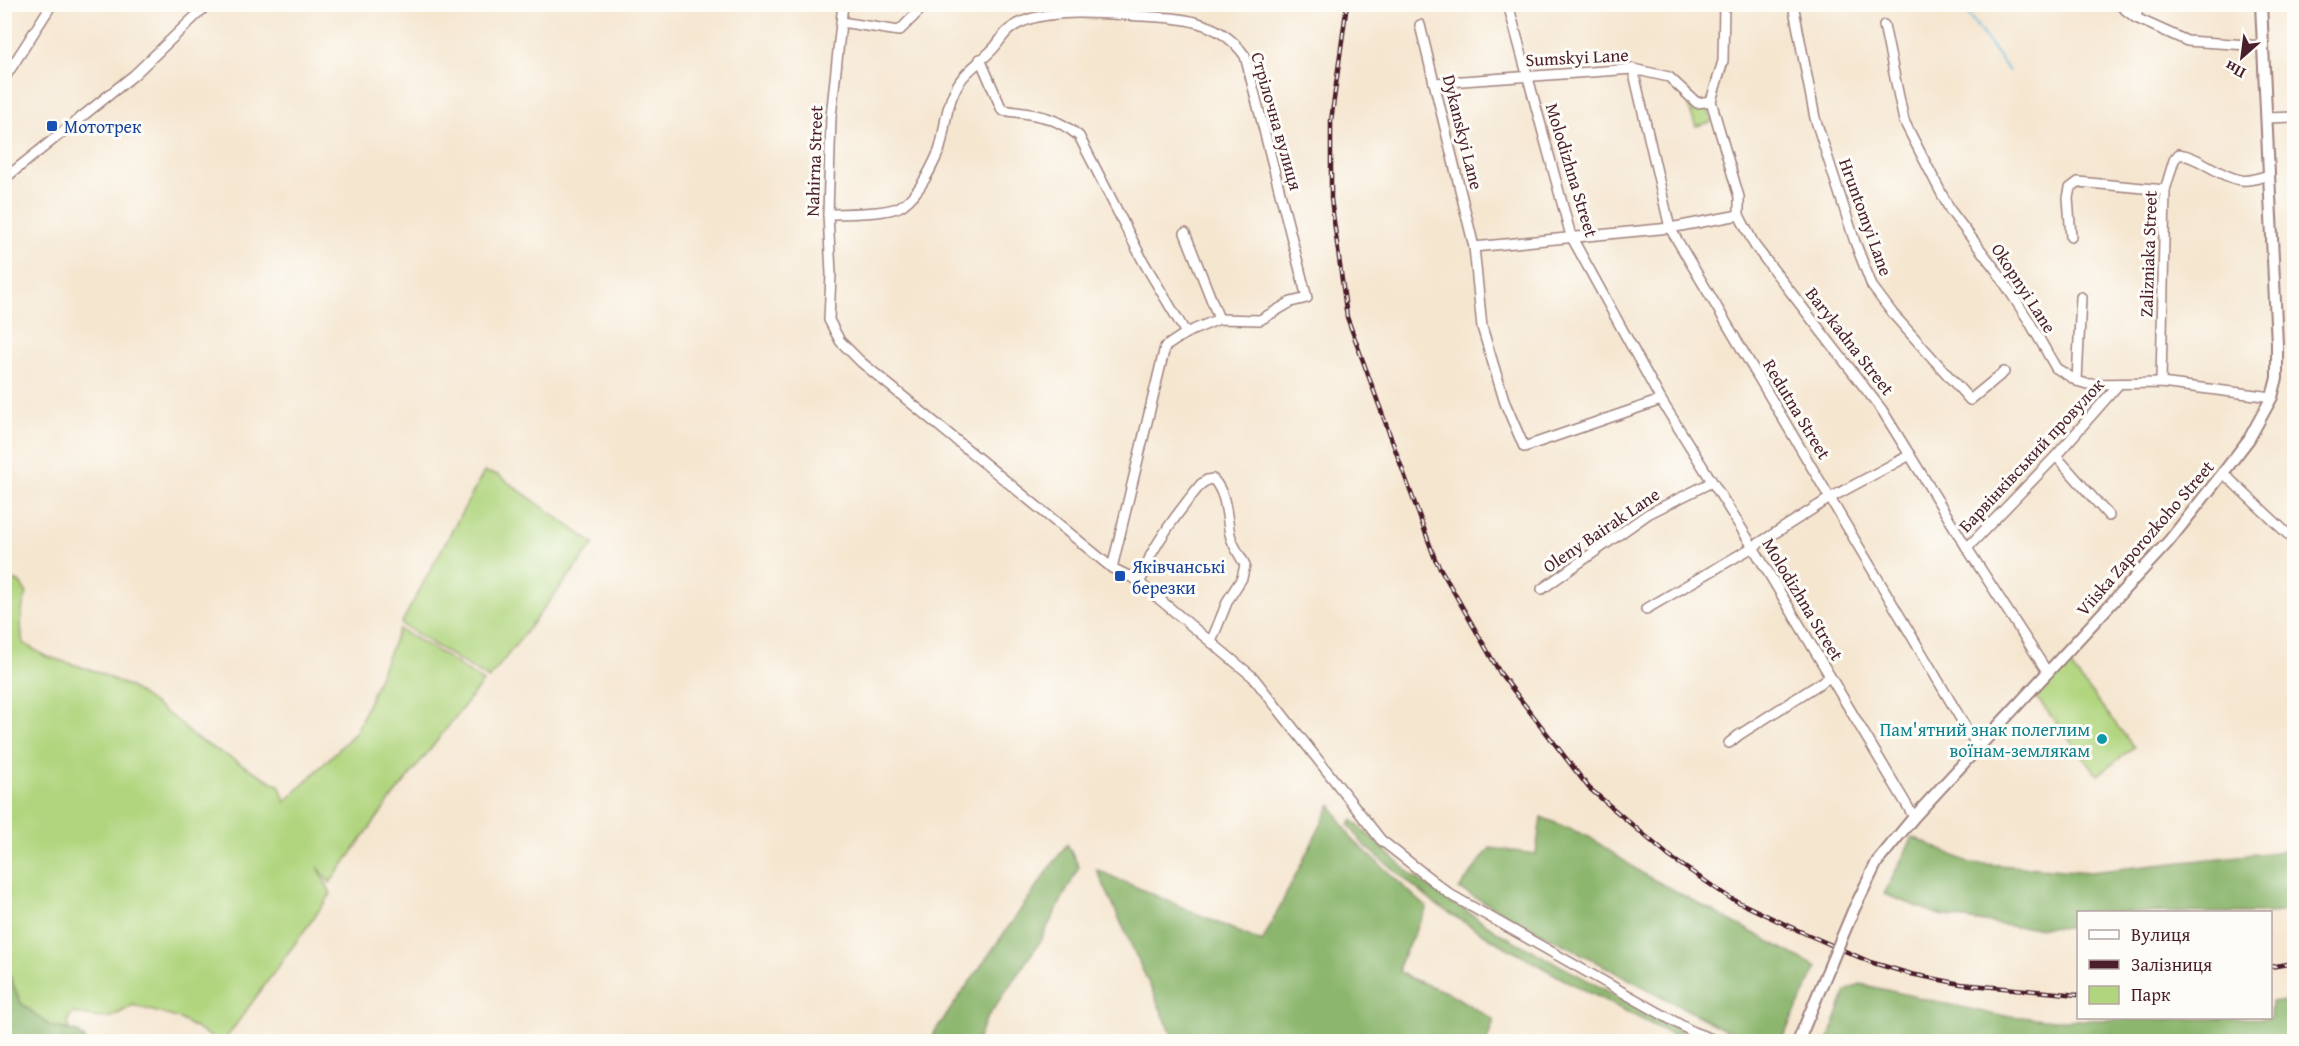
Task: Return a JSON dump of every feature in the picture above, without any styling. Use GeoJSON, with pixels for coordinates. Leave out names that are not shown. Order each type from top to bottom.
{"type":"FeatureCollection","features":[{"type":"Feature","properties":{"kind":"street"},"geometry":{"type":"LineString","coordinates":[[4,79],[52,4]]}},
{"type":"Feature","properties":{"kind":"street"},"geometry":{"type":"LineString","coordinates":[[7,173],[134,75],[208,4]]}},
{"type":"Feature","properties":{"kind":"street","name":"Nahirna Street"},"geometry":{"type":"LineString","coordinates":[[843,4],[831,117],[828,214],[831,274],[829,320],[840,341],[861,362],[1113,568]]}},
{"type":"Feature","properties":{"kind":"street","name":"Molodizhna Street"},"geometry":{"type":"LineString","coordinates":[[1508,4],[1571,236],[1661,400],[1753,547],[1914,817]]}},
{"type":"Feature","properties":{"kind":"street"},"geometry":{"type":"LineString","coordinates":[[1711,101],[1723,62],[1724,4]]}},
{"type":"Feature","properties":{"kind":"street","name":"Hruntomyi Lane"},"geometry":{"type":"LineString","coordinates":[[1793,4],[1815,118],[1855,242],[1872,286],[1893,314],[1970,400],[2004,372]]}},
{"type":"Feature","properties":{"kind":"street"},"geometry":{"type":"LineString","coordinates":[[2118,4],[2136,18],[2187,41],[2263,46]]}},
{"type":"Feature","properties":{"kind":"street"},"geometry":{"type":"LineString","coordinates":[[2136,18],[2139,4]]}},
{"type":"Feature","properties":{"kind":"street","name":"Viiska Zaporozkoho Street"},"geometry":{"type":"LineString","coordinates":[[1798,1041],[1852,911],[1877,861],[1914,817],[2169,541],[2249,439],[2272,397],[2277,378],[2277,344],[2261,4]]}},
{"type":"Feature","properties":{"kind":"street"},"geometry":{"type":"LineString","coordinates":[[841,22],[899,31],[919,11]]}},
{"type":"Feature","properties":{"kind":"street","name":"Стрілочна вулиця"},"geometry":{"type":"LineString","coordinates":[[828,214],[884,211],[903,206],[919,189],[939,150],[955,90],[961,78],[992,50],[1008,30],[1023,21],[1080,12],[1201,22],[1227,37],[1245,56],[1307,298],[1291,302],[1260,320],[1219,319]]}},
{"type":"Feature","properties":{"kind":"street","name":"Dykanskyi Lane"},"geometry":{"type":"LineString","coordinates":[[1420,25],[1474,247]]}},
{"type":"Feature","properties":{"kind":"street","name":"Okopnyi Lane"},"geometry":{"type":"LineString","coordinates":[[1884,25],[1904,122],[1950,210],[2007,287],[2056,368],[2077,381]]}},
{"type":"Feature","properties":{"kind":"street"},"geometry":{"type":"LineString","coordinates":[[980,60],[1002,110],[1046,117],[1063,123],[1079,136],[1143,261],[1186,333]]}},
{"type":"Feature","properties":{"kind":"street","name":"Sumskyi Lane"},"geometry":{"type":"LineString","coordinates":[[1434,83],[1634,69],[1669,77],[1697,103],[1711,101]]}},
{"type":"Feature","properties":{"kind":"street","name":"Redutna Street"},"geometry":{"type":"LineString","coordinates":[[1634,69],[1670,228],[1978,748]]}},
{"type":"Feature","properties":{"kind":"street","name":"Barykadna Street"},"geometry":{"type":"LineString","coordinates":[[1711,101],[1739,197],[1739,215],[1755,246],[1882,410],[2048,673]]}},
{"type":"Feature","properties":{"kind":"street"},"geometry":{"type":"LineString","coordinates":[[2267,117],[2295,117]]}},
{"type":"Feature","properties":{"kind":"street","name":"Zalizniaka Street"},"geometry":{"type":"LineString","coordinates":[[2161,383],[2165,190],[2174,160],[2180,154],[2187,156],[2219,173],[2242,181],[2269,175]]}},
{"type":"Feature","properties":{"kind":"street"},"geometry":{"type":"LineString","coordinates":[[2072,237],[2068,198],[2070,188],[2078,182],[2165,190]]}},
{"type":"Feature","properties":{"kind":"street"},"geometry":{"type":"LineString","coordinates":[[1661,400],[1524,447],[1505,403],[1482,327],[1474,247],[1670,228],[1739,215]]}},
{"type":"Feature","properties":{"kind":"street"},"geometry":{"type":"LineString","coordinates":[[1185,233],[1219,319],[1186,333],[1165,347],[1113,568],[1139,582],[1253,677],[1381,840],[1451,895],[1693,1032],[1720,1041]]}},
{"type":"Feature","properties":{"kind":"street"},"geometry":{"type":"LineString","coordinates":[[2081,297],[2077,381],[2087,384],[2161,383],[2272,397]]}},
{"type":"Feature","properties":{"kind":"street","name":"Барвінківський провулок"},"geometry":{"type":"LineString","coordinates":[[1967,548],[2056,456],[2119,384]]}},
{"type":"Feature","properties":{"kind":"street"},"geometry":{"type":"LineString","coordinates":[[1646,609],[1753,547],[1830,498],[1910,455]]}},
{"type":"Feature","properties":{"kind":"street"},"geometry":{"type":"LineString","coordinates":[[2056,456],[2109,516]]}},
{"type":"Feature","properties":{"kind":"street"},"geometry":{"type":"LineString","coordinates":[[2223,473],[2295,540]]}},
{"type":"Feature","properties":{"kind":"street"},"geometry":{"type":"LineString","coordinates":[[1139,582],[1144,576],[1150,556],[1165,529],[1201,484],[1213,479],[1217,483],[1228,511],[1230,535],[1245,565],[1242,578],[1227,600],[1211,642]]}},
{"type":"Feature","properties":{"kind":"street","name":"Oleny Bairak Lane"},"geometry":{"type":"LineString","coordinates":[[1542,589],[1648,514],[1712,482]]}},
{"type":"Feature","properties":{"kind":"street"},"geometry":{"type":"LineString","coordinates":[[1729,743],[1738,735],[1830,678]]}},
{"type":"Feature","properties":{"kind":"green space"},"geometry":{"type":"Polygon","coordinates":[[[1688,106],[1708,109],[1712,122],[1696,126],[1688,106]]]}},
{"type":"Feature","properties":{"kind":"green space"},"geometry":{"type":"Polygon","coordinates":[[[484,472],[498,475],[594,544],[489,679],[401,624],[484,472]]]}},
{"type":"Feature","properties":{"kind":"green space"},"geometry":{"type":"Polygon","coordinates":[[[4,578],[19,582],[27,593],[21,618],[23,643],[45,656],[95,671],[130,687],[179,722],[192,736],[280,786],[285,802],[356,732],[399,629],[442,654],[483,682],[388,803],[330,883],[318,867],[331,894],[224,1041],[218,1041],[180,1019],[133,1005],[104,1018],[73,1013],[68,1019],[69,1030],[50,1026],[21,1003],[5,969],[4,578]]]}},
{"type":"Feature","properties":{"kind":"green space"},"geometry":{"type":"Polygon","coordinates":[[[2068,663],[2134,747],[2098,775],[2036,697],[2068,663]]]}},
{"type":"Feature","properties":{"kind":"green space"},"geometry":{"type":"Polygon","coordinates":[[[1331,805],[1351,838],[1427,908],[1400,962],[1399,971],[1408,977],[1451,994],[1494,1020],[1487,1041],[1175,1041],[1097,870],[1262,942],[1331,805]]]}},
{"type":"Feature","properties":{"kind":"green space"},"geometry":{"type":"Polygon","coordinates":[[[1541,817],[1589,837],[1645,875],[1817,967],[1781,1041],[1746,1041],[1459,889],[1490,848],[1536,854],[1541,817]]]}},
{"type":"Feature","properties":{"kind":"green space"},"geometry":{"type":"Polygon","coordinates":[[[1352,820],[1413,876],[1501,934],[1701,1041],[1684,1041],[1563,979],[1436,905],[1363,844],[1349,825],[1352,820]]]}},
{"type":"Feature","properties":{"kind":"green space"},"geometry":{"type":"Polygon","coordinates":[[[1913,837],[1970,863],[2090,872],[2294,850],[2294,910],[2272,913],[2272,911],[2077,911],[2077,928],[2016,927],[1940,915],[1884,894],[1913,837]]]}},
{"type":"Feature","properties":{"kind":"green space"},"geometry":{"type":"Polygon","coordinates":[[[1067,844],[1079,867],[1039,943],[985,1021],[977,1041],[928,1041],[1067,844]]]}},
{"type":"Feature","properties":{"kind":"green space"},"geometry":{"type":"Polygon","coordinates":[[[4,969],[8,972],[21,1003],[50,1026],[78,1032],[86,1041],[5,1041],[4,969]]]}},
{"type":"Feature","properties":{"kind":"green space"},"geometry":{"type":"Polygon","coordinates":[[[1860,984],[1996,1015],[2056,1020],[2272,1019],[2272,1002],[2294,999],[2294,1041],[1828,1041],[1846,991],[1860,984]]]}},
{"type":"Feature","properties":{"kind":"waterway"},"geometry":{"type":"LineString","coordinates":[[1961,4],[2009,71]]}},
{"type":"Feature","properties":{"kind":"railway"},"geometry":{"type":"LineString","coordinates":[[1347,4],[1331,121],[1331,199],[1347,317],[1435,559],[1500,673],[1589,788],[1670,857],[1730,898],[1870,962],[1911,974],[1961,984],[2077,995]]}},
{"type":"Feature","properties":{"kind":"railway"},"geometry":{"type":"LineString","coordinates":[[2272,967],[2294,963]]}},
{"type":"Feature","properties":{"kind":"place","name":"Мототрек"},"geometry":{"type":"Point","coordinates":[52,126]}},
{"type":"Feature","properties":{"kind":"place","name":"Яківчанські березки"},"geometry":{"type":"Point","coordinates":[1120,576]}},
{"type":"Feature","properties":{"kind":"place","name":"Пам'ятний знак полеглим воїнам-землякам"},"geometry":{"type":"Point","coordinates":[2102,739]}}]}
